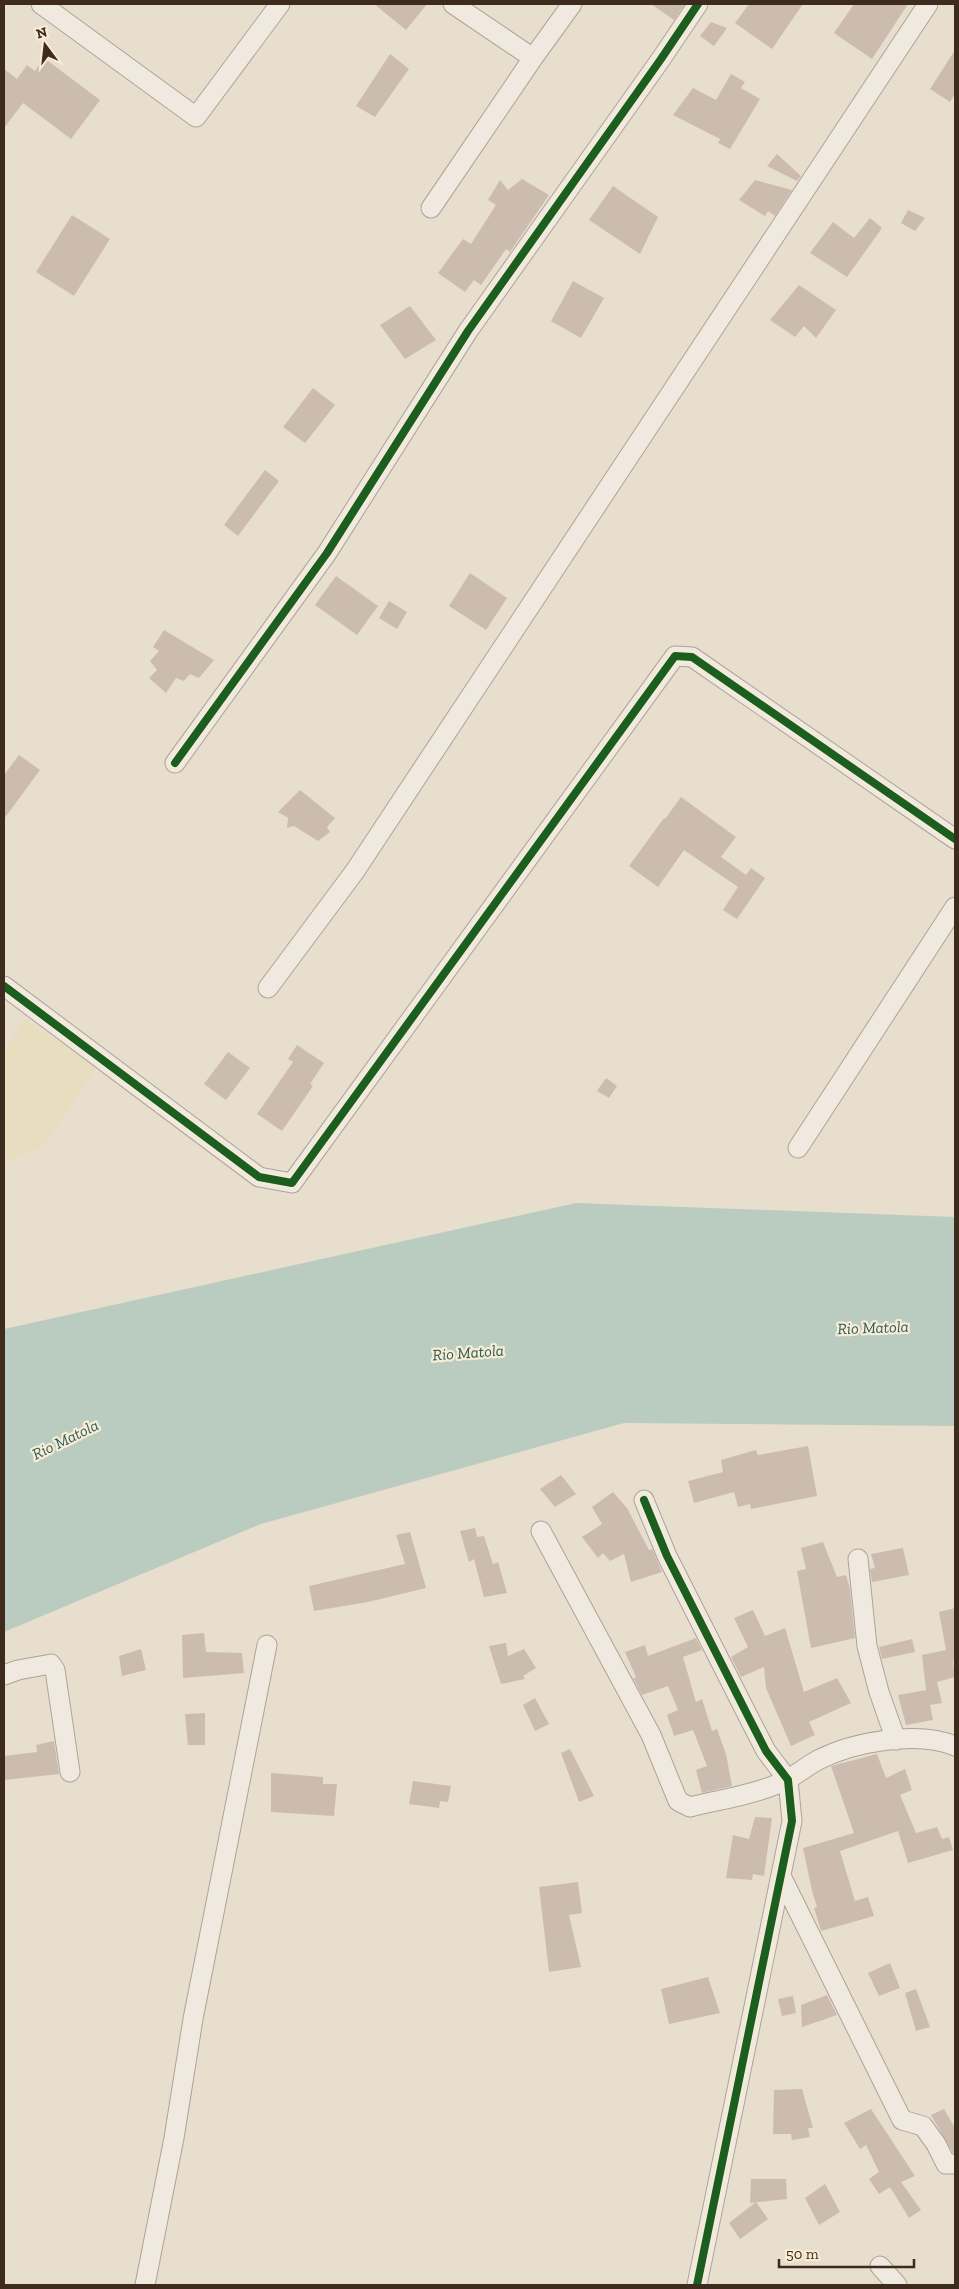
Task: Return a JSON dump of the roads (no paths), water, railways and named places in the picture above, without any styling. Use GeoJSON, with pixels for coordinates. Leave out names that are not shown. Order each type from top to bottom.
{"type":"FeatureCollection","features":[{"type":"Feature","properties":{"kind":"street"},"geometry":{"type":"LineString","coordinates":[[41,4],[196,117],[280,4]]}},
{"type":"Feature","properties":{"kind":"street"},"geometry":{"type":"LineString","coordinates":[[453,4],[533,58]]}},
{"type":"Feature","properties":{"kind":"street"},"geometry":{"type":"LineString","coordinates":[[431,208],[572,4]]}},
{"type":"Feature","properties":{"kind":"street"},"geometry":{"type":"LineString","coordinates":[[175,763],[327,553],[468,331],[656,67],[698,4]]}},
{"type":"Feature","properties":{"kind":"street"},"geometry":{"type":"LineString","coordinates":[[268,988],[355,871],[928,4]]}},
{"type":"Feature","properties":{"kind":"street"},"geometry":{"type":"LineString","coordinates":[[4,986],[259,1177],[292,1183],[675,656],[692,657],[955,839]]}},
{"type":"Feature","properties":{"kind":"street"},"geometry":{"type":"LineString","coordinates":[[798,1148],[955,907]]}},
{"type":"Feature","properties":{"kind":"street"},"geometry":{"type":"LineString","coordinates":[[644,1500],[667,1556],[748,1716],[766,1751],[788,1780],[792,1821],[697,2285]]}},
{"type":"Feature","properties":{"kind":"street"},"geometry":{"type":"LineString","coordinates":[[541,1531],[650,1735],[678,1801],[690,1807],[774,1786],[788,1780],[819,1760],[854,1747],[896,1740],[934,1739],[955,1746]]}},
{"type":"Feature","properties":{"kind":"street"},"geometry":{"type":"LineString","coordinates":[[858,1560],[867,1646],[878,1692],[896,1740]]}},
{"type":"Feature","properties":{"kind":"street"},"geometry":{"type":"LineString","coordinates":[[145,2285],[174,2138],[193,2020],[267,1645]]}},
{"type":"Feature","properties":{"kind":"street"},"geometry":{"type":"LineString","coordinates":[[4,1675],[18,1670],[51,1664],[55,1670],[70,1772]]}},
{"type":"Feature","properties":{"kind":"street"},"geometry":{"type":"LineString","coordinates":[[781,1876],[902,2120],[923,2126],[936,2144],[946,2164],[955,2164]]}},
{"type":"Feature","properties":{"kind":"street"},"geometry":{"type":"LineString","coordinates":[[880,2266],[897,2285]]}},
{"type":"Feature","properties":{"kind":"water","name":"Rio Matola"},"geometry":{"type":"Polygon","coordinates":[[[576,1203],[955,1217],[955,1426],[624,1423],[261,1524],[4,1632],[4,1329],[576,1203]]]}}]}
